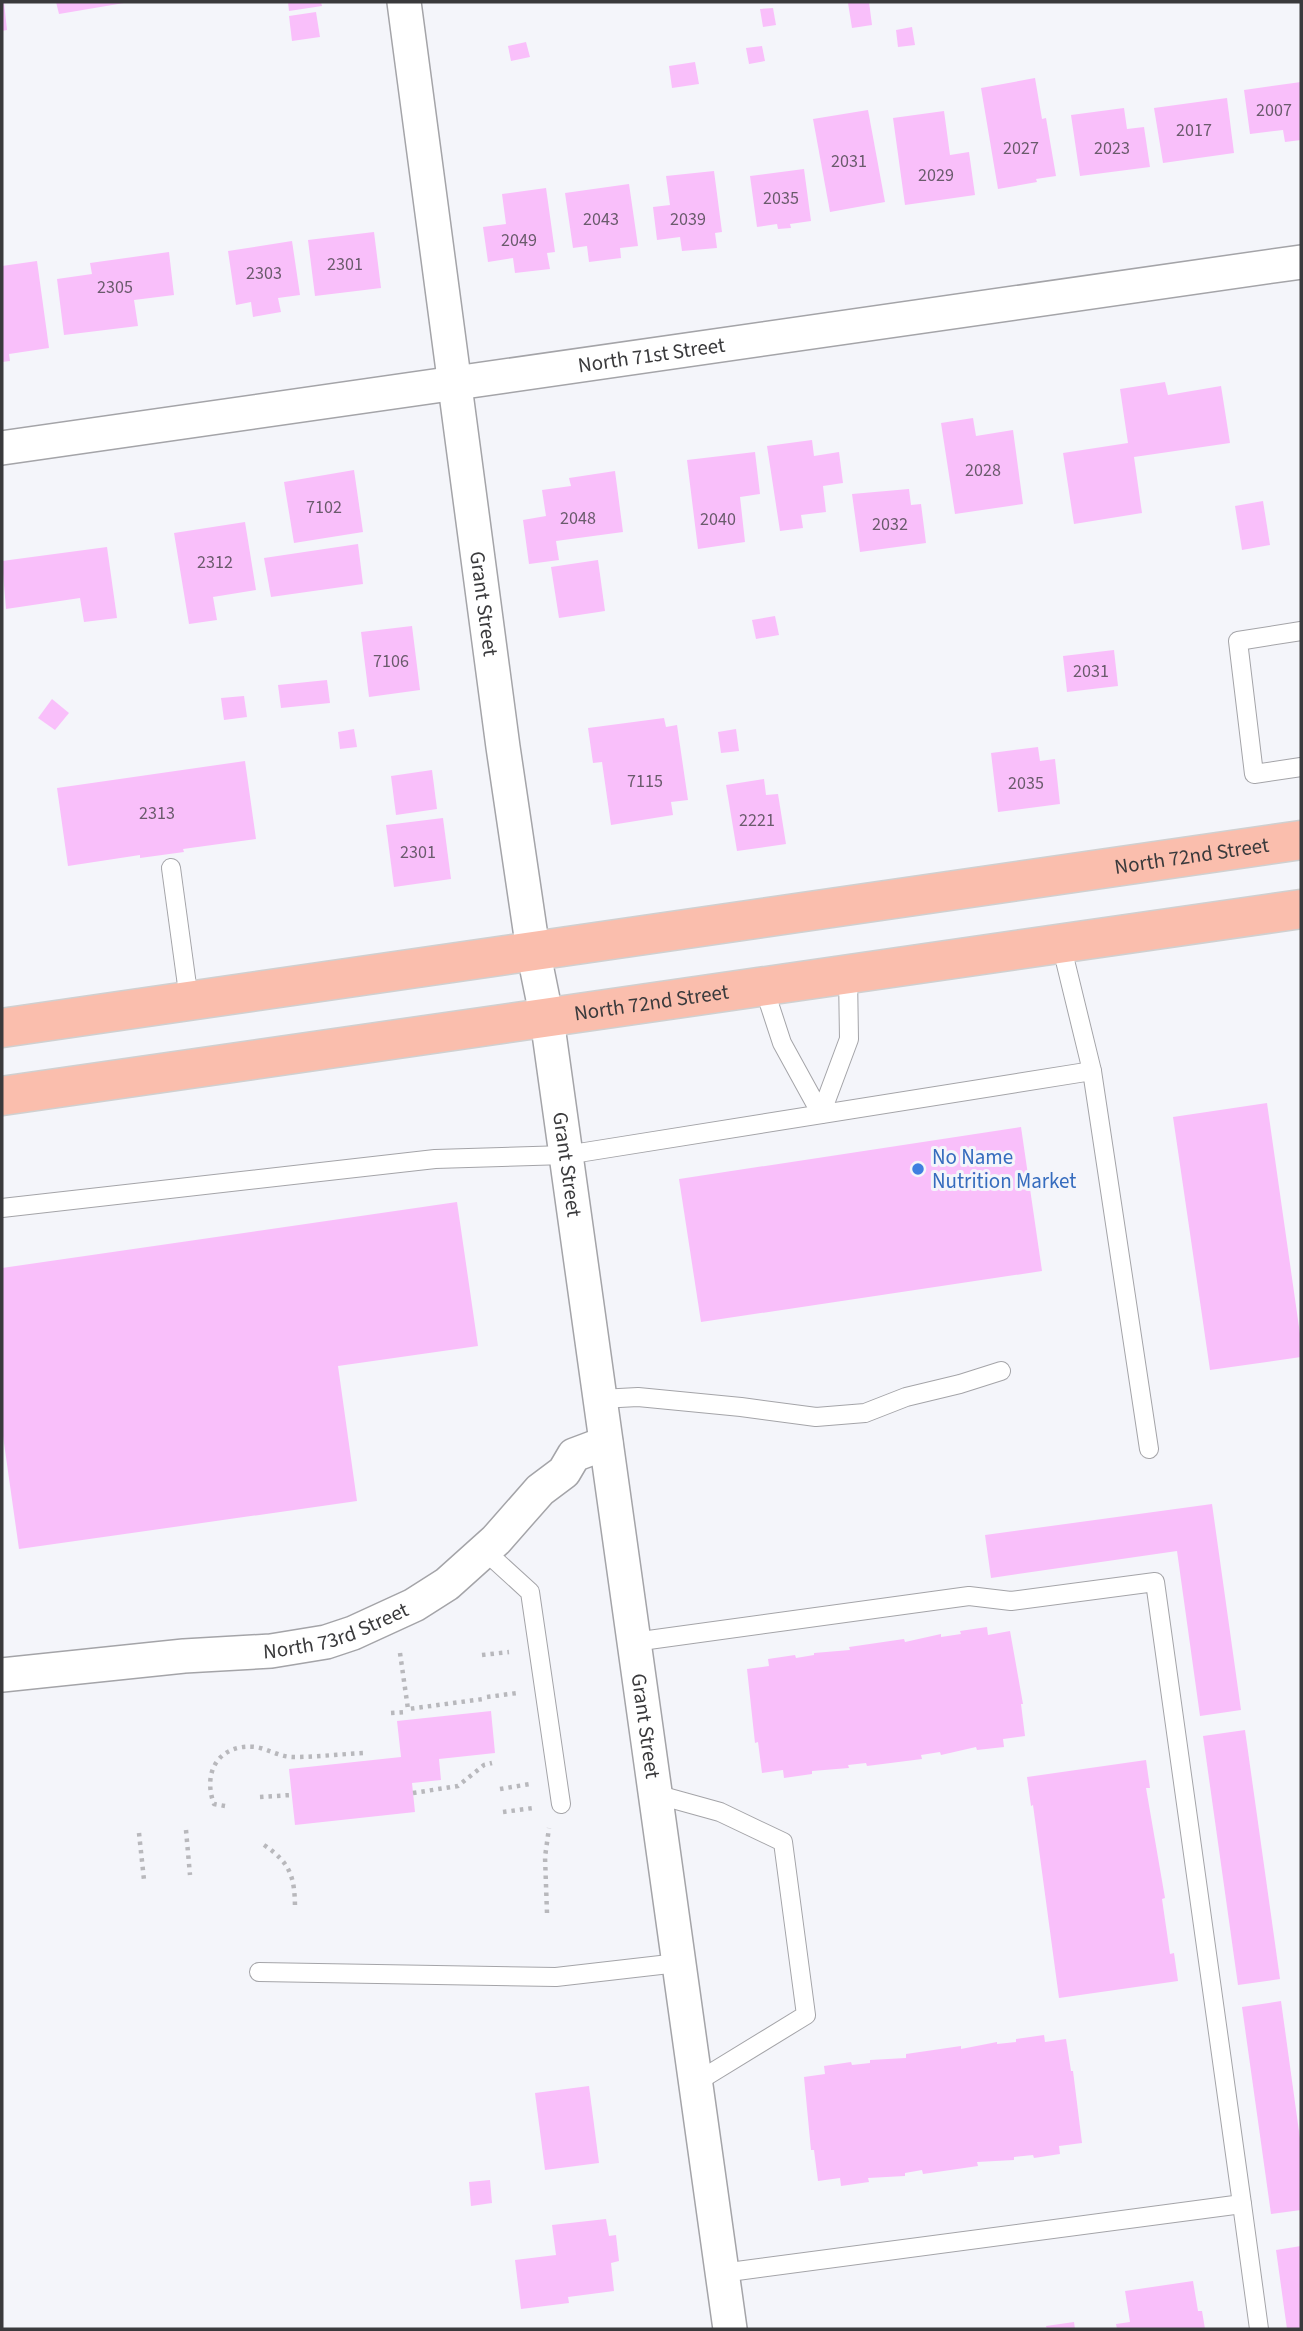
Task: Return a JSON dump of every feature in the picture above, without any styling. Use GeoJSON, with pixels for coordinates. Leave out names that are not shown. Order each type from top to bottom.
{"type":"FeatureCollection","features":[{"type":"Feature","properties":{"kind":"main road","name":"North 72nd Street"},"geometry":{"type":"LineString","coordinates":[[2,1028],[1301,841]]}},
{"type":"Feature","properties":{"kind":"main road","name":"North 72nd Street"},"geometry":{"type":"LineString","coordinates":[[2,1096],[1301,909]]}},
{"type":"Feature","properties":{"kind":"street","name":"Grant Street"},"geometry":{"type":"LineString","coordinates":[[404,2],[533,950],[547,1019],[730,2329]]}},
{"type":"Feature","properties":{"kind":"street","name":"North 71st Street"},"geometry":{"type":"LineString","coordinates":[[2,448],[1301,262]]}},
{"type":"Feature","properties":{"kind":"street","name":"North 73rd Street"},"geometry":{"type":"LineString","coordinates":[[2,1675],[202,1654],[271,1651],[326,1642],[353,1633],[414,1605],[447,1584],[484,1550],[540,1490],[564,1472],[574,1455],[606,1443]]}},
{"type":"Feature","properties":{"kind":"lane"},"geometry":{"type":"LineString","coordinates":[[1301,631],[1238,642],[1254,774],[1301,767]]}},
{"type":"Feature","properties":{"kind":"lane"},"geometry":{"type":"LineString","coordinates":[[171,868],[188,1000]]}},
{"type":"Feature","properties":{"kind":"lane"},"geometry":{"type":"LineString","coordinates":[[1061,944],[1092,1070],[1149,1449]]}},
{"type":"Feature","properties":{"kind":"lane"},"geometry":{"type":"LineString","coordinates":[[821,1114],[849,1039],[848,975]]}},
{"type":"Feature","properties":{"kind":"lane"},"geometry":{"type":"LineString","coordinates":[[764,988],[782,1043],[821,1114]]}},
{"type":"Feature","properties":{"kind":"lane"},"geometry":{"type":"LineString","coordinates":[[2,1208],[435,1159],[566,1154],[1092,1070]]}},
{"type":"Feature","properties":{"kind":"lane"},"geometry":{"type":"LineString","coordinates":[[600,1399],[638,1397],[816,1417],[865,1413],[906,1397],[1001,1371]]}},
{"type":"Feature","properties":{"kind":"lane"},"geometry":{"type":"LineString","coordinates":[[484,1550],[530,1592],[561,1804]]}},
{"type":"Feature","properties":{"kind":"lane"},"geometry":{"type":"LineString","coordinates":[[634,1642],[969,1596],[1011,1601],[1155,1582],[1259,2329]]}},
{"type":"Feature","properties":{"kind":"lane"},"geometry":{"type":"LineString","coordinates":[[655,1794],[720,1812],[783,1842],[806,2015],[695,2083]]}},
{"type":"Feature","properties":{"kind":"lane"},"geometry":{"type":"LineString","coordinates":[[259,1972],[556,1977],[678,1963]]}},
{"type":"Feature","properties":{"kind":"lane"},"geometry":{"type":"LineString","coordinates":[[722,2273],[1242,2204]]}},
{"type":"Feature","properties":{"kind":"path"},"geometry":{"type":"LineString","coordinates":[[400,1648],[409,1712]]}},
{"type":"Feature","properties":{"kind":"path"},"geometry":{"type":"LineString","coordinates":[[482,1655],[513,1651]]}},
{"type":"Feature","properties":{"kind":"path"},"geometry":{"type":"LineString","coordinates":[[391,1713],[518,1693]]}},
{"type":"Feature","properties":{"kind":"path"},"geometry":{"type":"LineString","coordinates":[[225,1806],[214,1804],[209,1773],[214,1764],[235,1749],[254,1747],[289,1757],[365,1753]]}},
{"type":"Feature","properties":{"kind":"path"},"geometry":{"type":"LineString","coordinates":[[413,1793],[458,1787],[484,1765],[492,1763]]}},
{"type":"Feature","properties":{"kind":"path"},"geometry":{"type":"LineString","coordinates":[[500,1789],[532,1784]]}},
{"type":"Feature","properties":{"kind":"path"},"geometry":{"type":"LineString","coordinates":[[260,1797],[292,1795]]}},
{"type":"Feature","properties":{"kind":"path"},"geometry":{"type":"LineString","coordinates":[[503,1812],[535,1808]]}},
{"type":"Feature","properties":{"kind":"path"},"geometry":{"type":"LineString","coordinates":[[547,1913],[545,1857],[549,1825]]}},
{"type":"Feature","properties":{"kind":"path"},"geometry":{"type":"LineString","coordinates":[[186,1830],[190,1875]]}},
{"type":"Feature","properties":{"kind":"path"},"geometry":{"type":"LineString","coordinates":[[139,1833],[144,1880]]}},
{"type":"Feature","properties":{"kind":"path"},"geometry":{"type":"LineString","coordinates":[[264,1844],[288,1866],[293,1884],[295,1910]]}},
{"type":"Feature","properties":{"kind":"building"},"geometry":{"type":"Polygon","coordinates":[[[2,2],[7,30],[2,31],[2,2]]]}},
{"type":"Feature","properties":{"kind":"building"},"geometry":{"type":"Polygon","coordinates":[[[56,2],[124,2],[124,3],[59,14],[56,2]]]}},
{"type":"Feature","properties":{"kind":"building"},"geometry":{"type":"Polygon","coordinates":[[[288,2],[321,2],[322,6],[289,11],[288,2]]]}},
{"type":"Feature","properties":{"kind":"building"},"geometry":{"type":"Polygon","coordinates":[[[869,2],[872,25],[852,28],[848,3],[869,2]]]}},
{"type":"Feature","properties":{"kind":"building"},"geometry":{"type":"Polygon","coordinates":[[[773,8],[776,25],[763,27],[760,9],[773,8]]]}},
{"type":"Feature","properties":{"kind":"building"},"geometry":{"type":"Polygon","coordinates":[[[316,12],[320,37],[292,41],[289,16],[316,12]]]}},
{"type":"Feature","properties":{"kind":"building"},"geometry":{"type":"Polygon","coordinates":[[[912,27],[915,45],[898,47],[896,30],[912,27]]]}},
{"type":"Feature","properties":{"kind":"building"},"geometry":{"type":"Polygon","coordinates":[[[526,42],[530,57],[511,61],[508,46],[526,42]]]}},
{"type":"Feature","properties":{"kind":"building"},"geometry":{"type":"Polygon","coordinates":[[[762,46],[765,61],[749,64],[746,48],[762,46]]]}},
{"type":"Feature","properties":{"kind":"building"},"geometry":{"type":"Polygon","coordinates":[[[695,62],[699,84],[672,88],[669,66],[695,62]]]}},
{"type":"Feature","properties":{"kind":"building"},"geometry":{"type":"Polygon","coordinates":[[[1035,78],[1042,119],[1046,118],[1056,176],[998,189],[981,88],[1035,78]]]}},
{"type":"Feature","properties":{"kind":"building"},"geometry":{"type":"Polygon","coordinates":[[[1301,82],[1301,140],[1285,142],[1283,130],[1250,134],[1244,90],[1301,82]]]}},
{"type":"Feature","properties":{"kind":"building"},"geometry":{"type":"Polygon","coordinates":[[[1227,98],[1234,153],[1163,163],[1154,108],[1227,98]]]}},
{"type":"Feature","properties":{"kind":"building"},"geometry":{"type":"Polygon","coordinates":[[[1124,108],[1127,129],[1144,127],[1150,167],[1080,176],[1071,115],[1124,108]]]}},
{"type":"Feature","properties":{"kind":"building"},"geometry":{"type":"Polygon","coordinates":[[[868,110],[885,202],[830,212],[813,119],[868,110]]]}},
{"type":"Feature","properties":{"kind":"building"},"geometry":{"type":"Polygon","coordinates":[[[944,111],[950,155],[969,152],[975,195],[905,205],[893,118],[944,111]]]}},
{"type":"Feature","properties":{"kind":"building"},"geometry":{"type":"Polygon","coordinates":[[[804,169],[811,221],[790,224],[791,228],[778,229],[777,224],[757,227],[750,176],[804,169]]]}},
{"type":"Feature","properties":{"kind":"building"},"geometry":{"type":"Polygon","coordinates":[[[714,171],[722,232],[715,233],[717,248],[682,251],[680,237],[657,240],[653,207],[670,205],[666,176],[714,171]]]}},
{"type":"Feature","properties":{"kind":"building"},"geometry":{"type":"Polygon","coordinates":[[[629,184],[638,246],[620,248],[621,258],[589,262],[587,246],[573,248],[565,193],[629,184]]]}},
{"type":"Feature","properties":{"kind":"building"},"geometry":{"type":"Polygon","coordinates":[[[546,188],[555,252],[547,253],[550,269],[515,273],[513,258],[488,262],[483,227],[506,224],[502,194],[546,188]]]}},
{"type":"Feature","properties":{"kind":"building"},"geometry":{"type":"Polygon","coordinates":[[[374,232],[381,288],[315,296],[308,240],[374,232]]]}},
{"type":"Feature","properties":{"kind":"building"},"geometry":{"type":"Polygon","coordinates":[[[292,241],[300,295],[278,298],[281,312],[253,317],[251,302],[236,305],[228,251],[292,241]]]}},
{"type":"Feature","properties":{"kind":"building"},"geometry":{"type":"Polygon","coordinates":[[[169,252],[174,295],[134,300],[138,326],[64,335],[57,279],[92,274],[90,263],[169,252]]]}},
{"type":"Feature","properties":{"kind":"building"},"geometry":{"type":"Polygon","coordinates":[[[37,261],[49,348],[9,354],[10,361],[2,362],[2,266],[37,261]]]}},
{"type":"Feature","properties":{"kind":"building"},"geometry":{"type":"Polygon","coordinates":[[[1165,382],[1168,395],[1221,386],[1230,443],[1134,457],[1142,513],[1074,524],[1063,453],[1128,443],[1120,389],[1165,382]]]}},
{"type":"Feature","properties":{"kind":"building"},"geometry":{"type":"Polygon","coordinates":[[[973,418],[976,436],[1013,430],[1023,504],[955,514],[941,423],[973,418]]]}},
{"type":"Feature","properties":{"kind":"building"},"geometry":{"type":"Polygon","coordinates":[[[812,440],[814,456],[839,452],[843,483],[823,486],[826,512],[801,515],[803,528],[780,531],[767,446],[812,440]]]}},
{"type":"Feature","properties":{"kind":"building"},"geometry":{"type":"Polygon","coordinates":[[[755,452],[760,494],[740,497],[745,542],[698,549],[687,460],[755,452]]]}},
{"type":"Feature","properties":{"kind":"building"},"geometry":{"type":"Polygon","coordinates":[[[354,470],[363,532],[294,543],[284,482],[354,470]]]}},
{"type":"Feature","properties":{"kind":"building"},"geometry":{"type":"Polygon","coordinates":[[[615,471],[623,532],[556,541],[559,560],[529,564],[523,520],[546,516],[542,490],[571,486],[569,478],[615,471]]]}},
{"type":"Feature","properties":{"kind":"building"},"geometry":{"type":"Polygon","coordinates":[[[909,489],[911,505],[921,504],[926,543],[860,552],[852,494],[909,489]]]}},
{"type":"Feature","properties":{"kind":"building"},"geometry":{"type":"Polygon","coordinates":[[[1263,501],[1270,545],[1242,550],[1235,506],[1263,501]]]}},
{"type":"Feature","properties":{"kind":"building"},"geometry":{"type":"Polygon","coordinates":[[[245,522],[256,590],[213,597],[217,620],[189,624],[174,533],[245,522]]]}},
{"type":"Feature","properties":{"kind":"building"},"geometry":{"type":"Polygon","coordinates":[[[358,544],[363,584],[271,597],[264,558],[358,544]]]}},
{"type":"Feature","properties":{"kind":"building"},"geometry":{"type":"Polygon","coordinates":[[[107,547],[117,618],[84,622],[80,598],[6,609],[2,561],[107,547]]]}},
{"type":"Feature","properties":{"kind":"building"},"geometry":{"type":"Polygon","coordinates":[[[598,560],[605,611],[559,618],[551,567],[598,560]]]}},
{"type":"Feature","properties":{"kind":"building"},"geometry":{"type":"Polygon","coordinates":[[[775,616],[779,635],[756,639],[752,620],[775,616]]]}},
{"type":"Feature","properties":{"kind":"building"},"geometry":{"type":"Polygon","coordinates":[[[412,626],[420,690],[369,697],[361,632],[412,626]]]}},
{"type":"Feature","properties":{"kind":"building"},"geometry":{"type":"Polygon","coordinates":[[[1114,650],[1118,686],[1067,692],[1063,656],[1114,650]]]}},
{"type":"Feature","properties":{"kind":"building"},"geometry":{"type":"Polygon","coordinates":[[[327,680],[330,703],[281,708],[278,685],[327,680]]]}},
{"type":"Feature","properties":{"kind":"building"},"geometry":{"type":"Polygon","coordinates":[[[244,696],[247,717],[224,720],[221,698],[244,696]]]}},
{"type":"Feature","properties":{"kind":"building"},"geometry":{"type":"Polygon","coordinates":[[[52,699],[69,713],[55,730],[38,718],[52,699]]]}},
{"type":"Feature","properties":{"kind":"building"},"geometry":{"type":"Polygon","coordinates":[[[664,718],[666,727],[677,725],[688,800],[671,802],[673,815],[611,825],[602,762],[593,763],[588,728],[664,718]]]}},
{"type":"Feature","properties":{"kind":"building"},"geometry":{"type":"Polygon","coordinates":[[[354,729],[357,747],[340,749],[338,732],[354,729]]]}},
{"type":"Feature","properties":{"kind":"building"},"geometry":{"type":"Polygon","coordinates":[[[736,729],[739,751],[721,753],[718,732],[736,729]]]}},
{"type":"Feature","properties":{"kind":"building"},"geometry":{"type":"Polygon","coordinates":[[[1038,747],[1040,761],[1055,759],[1060,804],[998,812],[991,753],[1038,747]]]}},
{"type":"Feature","properties":{"kind":"building"},"geometry":{"type":"Polygon","coordinates":[[[245,761],[256,839],[183,849],[184,852],[140,858],[140,855],[68,866],[57,788],[245,761]]]}},
{"type":"Feature","properties":{"kind":"building"},"geometry":{"type":"Polygon","coordinates":[[[432,770],[437,809],[396,815],[391,776],[432,770]]]}},
{"type":"Feature","properties":{"kind":"building"},"geometry":{"type":"Polygon","coordinates":[[[764,779],[766,795],[778,794],[786,844],[737,851],[726,785],[764,779]]]}},
{"type":"Feature","properties":{"kind":"building"},"geometry":{"type":"Polygon","coordinates":[[[443,818],[451,879],[394,887],[386,825],[443,818]]]}},
{"type":"Feature","properties":{"kind":"building"},"geometry":{"type":"Polygon","coordinates":[[[1267,1103],[1301,1341],[1301,1357],[1210,1370],[1173,1117],[1267,1103]]]}},
{"type":"Feature","properties":{"kind":"building"},"geometry":{"type":"Polygon","coordinates":[[[1021,1127],[1042,1271],[701,1322],[679,1179],[1021,1127]]]}},
{"type":"Feature","properties":{"kind":"building"},"geometry":{"type":"Polygon","coordinates":[[[457,1202],[478,1346],[338,1366],[357,1501],[19,1549],[2,1429],[2,1268],[457,1202]]]}},
{"type":"Feature","properties":{"kind":"building"},"geometry":{"type":"Polygon","coordinates":[[[1212,1504],[1241,1710],[1200,1716],[1177,1551],[991,1578],[985,1535],[1212,1504]]]}},
{"type":"Feature","properties":{"kind":"building"},"geometry":{"type":"Polygon","coordinates":[[[987,1627],[988,1635],[1010,1631],[1023,1704],[1025,1736],[1003,1739],[1004,1747],[977,1750],[976,1747],[941,1755],[940,1752],[921,1755],[922,1759],[867,1766],[866,1763],[848,1765],[849,1768],[812,1771],[812,1774],[784,1778],[783,1770],[762,1773],[758,1742],[755,1743],[747,1669],[769,1666],[768,1659],[795,1655],[796,1658],[814,1653],[850,1650],[849,1647],[904,1639],[905,1642],[941,1634],[941,1637],[987,1627]]]}},
{"type":"Feature","properties":{"kind":"building"},"geometry":{"type":"Polygon","coordinates":[[[491,1711],[495,1753],[439,1759],[441,1780],[412,1783],[415,1812],[295,1825],[289,1769],[401,1757],[397,1721],[491,1711]]]}},
{"type":"Feature","properties":{"kind":"building"},"geometry":{"type":"Polygon","coordinates":[[[1245,1730],[1280,1979],[1238,1985],[1203,1736],[1245,1730]]]}},
{"type":"Feature","properties":{"kind":"building"},"geometry":{"type":"Polygon","coordinates":[[[1146,1760],[1150,1788],[1146,1788],[1165,1898],[1162,1899],[1170,1954],[1174,1953],[1178,1981],[1059,1998],[1027,1777],[1146,1760]]]}},
{"type":"Feature","properties":{"kind":"building"},"geometry":{"type":"Polygon","coordinates":[[[1281,2001],[1301,2146],[1301,2210],[1271,2214],[1242,2007],[1281,2001]]]}},
{"type":"Feature","properties":{"kind":"building"},"geometry":{"type":"Polygon","coordinates":[[[1044,2035],[1045,2042],[1066,2039],[1082,2143],[1059,2146],[1060,2154],[977,2162],[978,2166],[923,2174],[922,2170],[905,2173],[905,2176],[868,2178],[869,2182],[841,2186],[840,2178],[818,2181],[814,2150],[811,2150],[804,2077],[825,2074],[824,2066],[906,2058],[906,2054],[1016,2042],[1016,2039],[1044,2035]]]}},
{"type":"Feature","properties":{"kind":"building"},"geometry":{"type":"Polygon","coordinates":[[[589,2086],[599,2163],[545,2170],[535,2093],[589,2086]]]}},
{"type":"Feature","properties":{"kind":"building"},"geometry":{"type":"Polygon","coordinates":[[[490,2180],[492,2203],[471,2206],[469,2182],[490,2180]]]}},
{"type":"Feature","properties":{"kind":"building"},"geometry":{"type":"Polygon","coordinates":[[[606,2219],[609,2236],[616,2235],[619,2261],[611,2263],[614,2291],[568,2297],[569,2303],[521,2309],[515,2260],[556,2255],[552,2225],[606,2219]]]}},
{"type":"Feature","properties":{"kind":"building"},"geometry":{"type":"Polygon","coordinates":[[[1301,2246],[1301,2329],[1287,2329],[1276,2250],[1301,2246]]]}},
{"type":"Feature","properties":{"kind":"building"},"geometry":{"type":"Polygon","coordinates":[[[1193,2281],[1198,2311],[1202,2311],[1205,2329],[1117,2329],[1116,2324],[1130,2322],[1125,2291],[1193,2281]]]}},
{"type":"Feature","properties":{"kind":"building"},"geometry":{"type":"Polygon","coordinates":[[[1074,2322],[1075,2329],[1047,2329],[1046,2326],[1074,2322]]]}},
{"type":"Feature","properties":{"kind":"place","name":"No Name Nutrition Market"},"geometry":{"type":"Point","coordinates":[918,1169]}}]}
